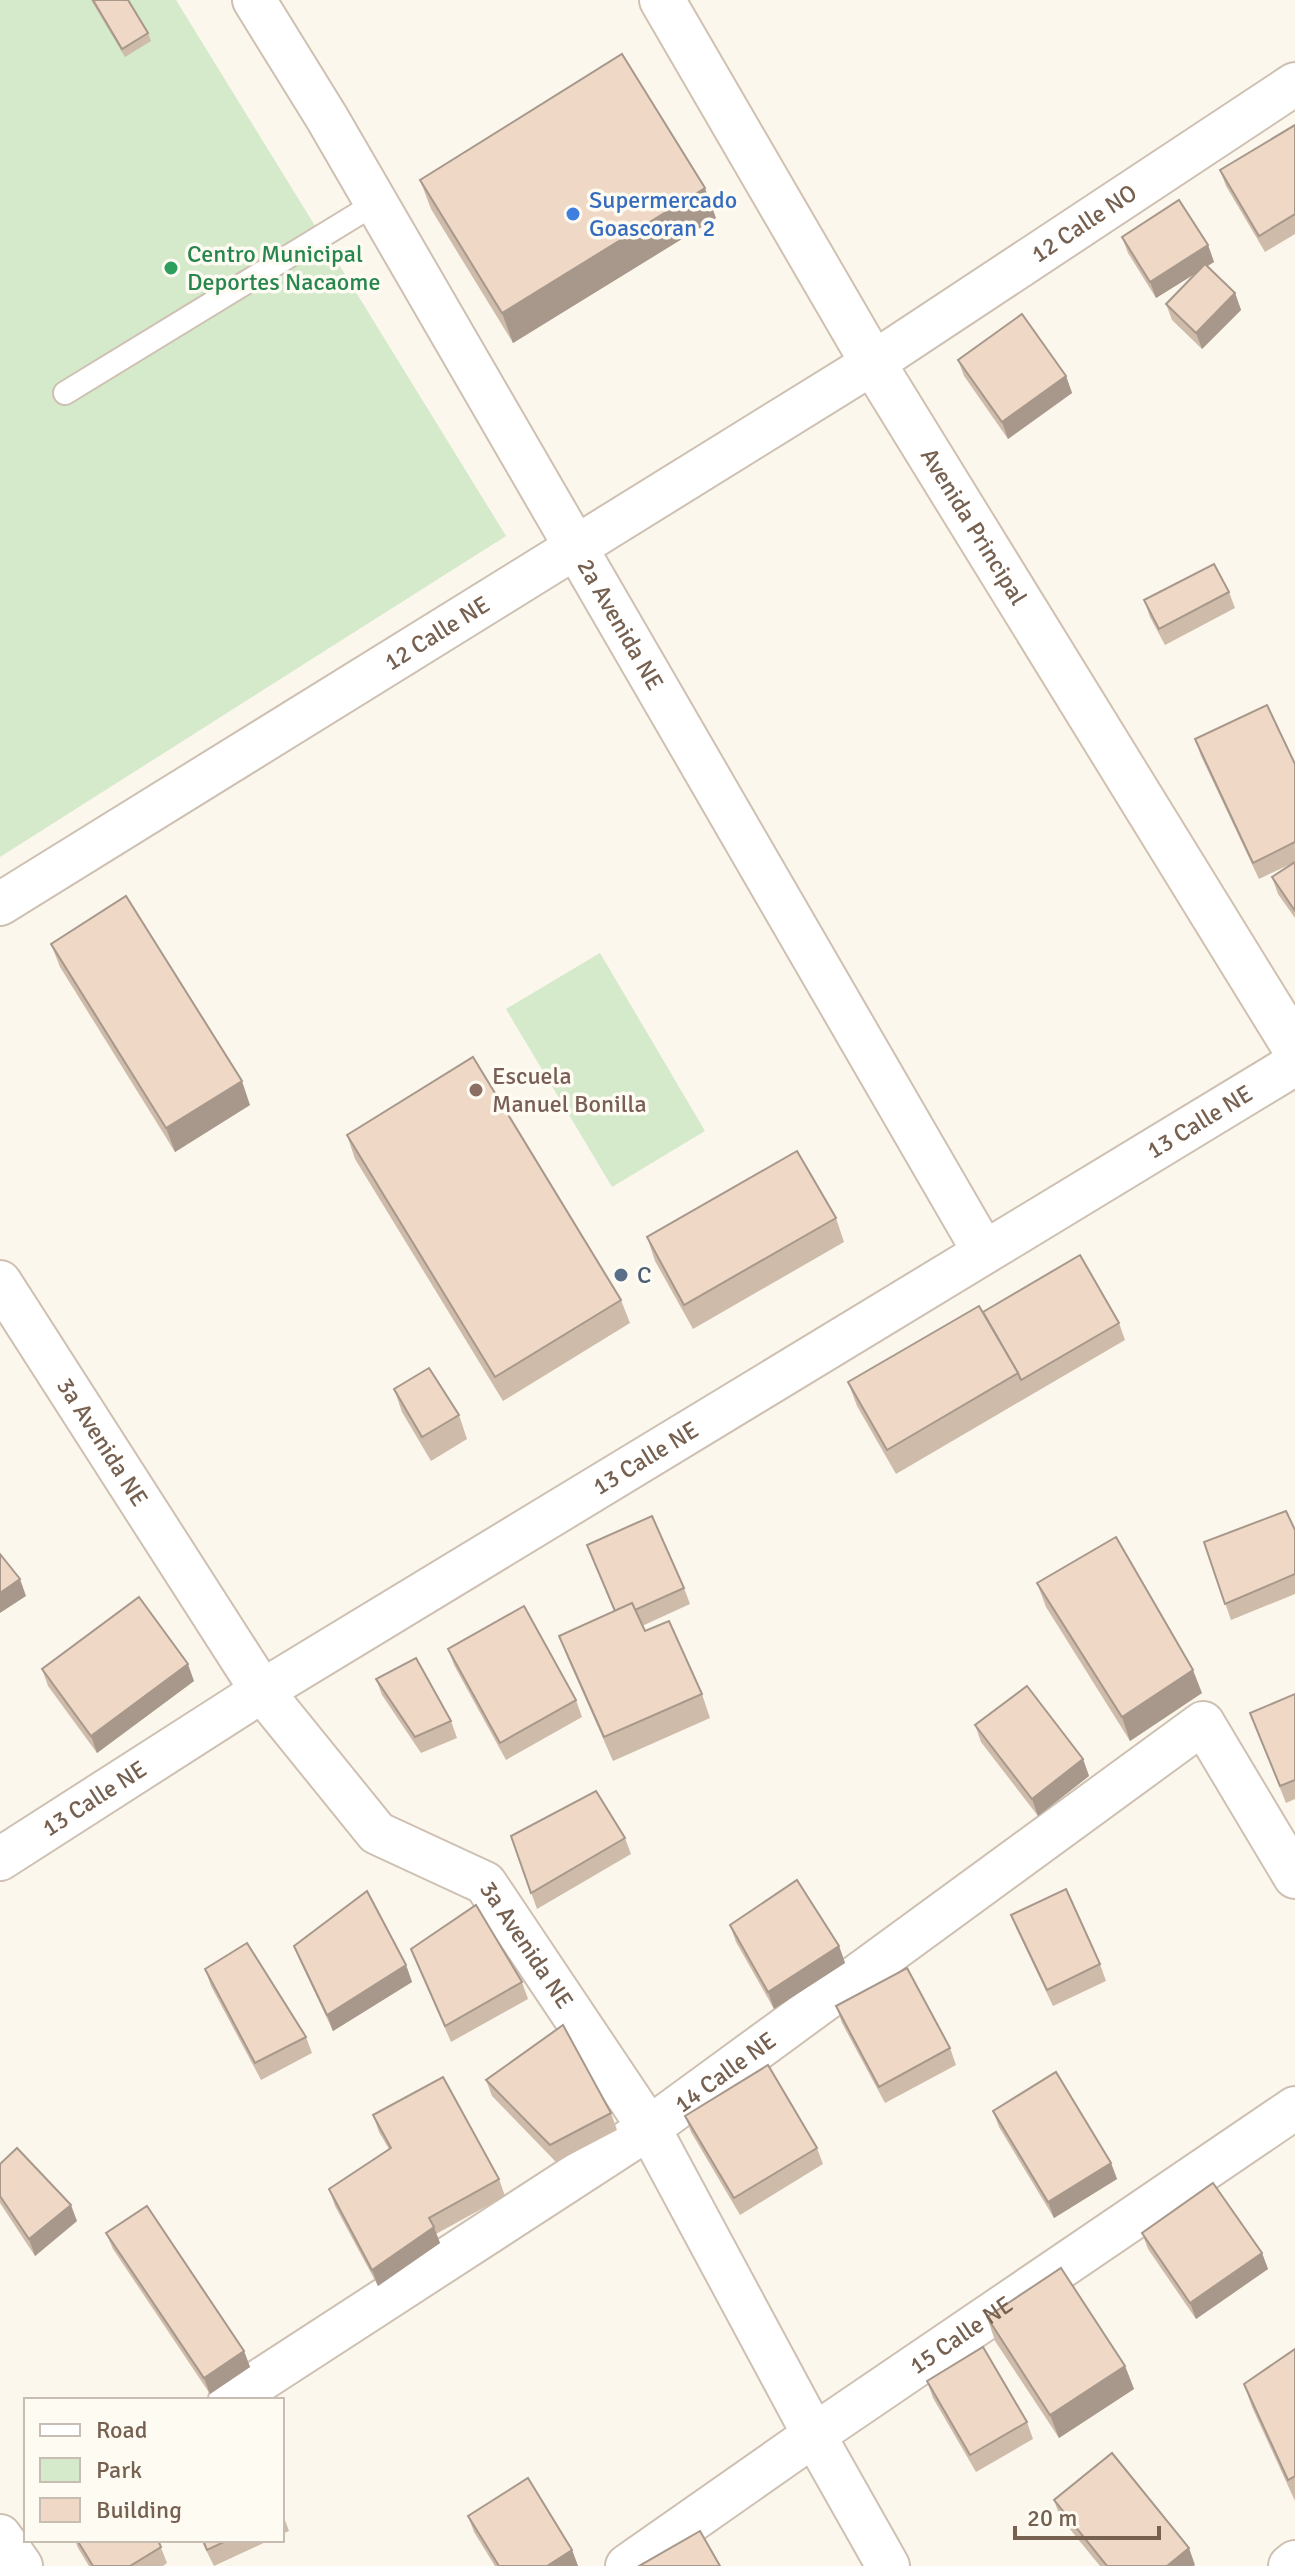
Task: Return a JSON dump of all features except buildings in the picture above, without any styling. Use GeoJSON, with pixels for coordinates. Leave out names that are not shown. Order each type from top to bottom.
{"type":"FeatureCollection","features":[{"type":"Feature","properties":{"kind":"street","name":"2a Avenida NE"},"geometry":{"type":"LineString","coordinates":[[254,0],[376,203],[984,1252]]}},
{"type":"Feature","properties":{"kind":"street","name":"Avenida Principal"},"geometry":{"type":"LineString","coordinates":[[662,0],[873,363],[1295,1048]]}},
{"type":"Feature","properties":{"kind":"street","name":"12 Calle NO"},"geometry":{"type":"LineString","coordinates":[[873,363],[1295,84]]}},
{"type":"Feature","properties":{"kind":"street","name":"12 Calle NE"},"geometry":{"type":"LineString","coordinates":[[0,904],[873,363]]}},
{"type":"Feature","properties":{"kind":"street","name":"13 Calle NE"},"geometry":{"type":"LineString","coordinates":[[0,1859],[262,1691],[1295,1064]]}},
{"type":"Feature","properties":{"kind":"street","name":"3a Avenida NE"},"geometry":{"type":"LineString","coordinates":[[0,1282],[262,1691],[377,1833],[485,1883],[649,2128],[888,2566]]}},
{"type":"Feature","properties":{"kind":"street","name":"14 Calle NE"},"geometry":{"type":"LineString","coordinates":[[233,2398],[649,2128],[1203,1723],[1295,1877]]}},
{"type":"Feature","properties":{"kind":"street","name":"15 Calle NE"},"geometry":{"type":"LineString","coordinates":[[627,2566],[1295,2108]]}},
{"type":"Feature","properties":{"kind":"street"},"geometry":{"type":"LineString","coordinates":[[1290,2566],[1295,2562]]}},
{"type":"Feature","properties":{"kind":"lane"},"geometry":{"type":"LineString","coordinates":[[65,393],[376,203]]}},
{"type":"Feature","properties":{"kind":"green space","name":"Centro Municipal Deportes Nacaome"},"geometry":{"type":"Polygon","coordinates":[[[0,0],[176,0],[506,536],[0,857],[0,0]]]}},
{"type":"Feature","properties":{"kind":"green space"},"geometry":{"type":"Polygon","coordinates":[[[600,953],[705,1131],[612,1187],[506,1009],[600,953]]]}},
{"type":"Feature","properties":{"kind":"place","name":"Supermercado Goascoran 2"},"geometry":{"type":"Point","coordinates":[573,214]}},
{"type":"Feature","properties":{"kind":"place","name":"Centro Municipal Deportes Nacaome"},"geometry":{"type":"Point","coordinates":[171,268]}},
{"type":"Feature","properties":{"kind":"place","name":"Escuela Manuel Bonilla"},"geometry":{"type":"Point","coordinates":[476,1090]}},
{"type":"Feature","properties":{"kind":"place","name":"C"},"geometry":{"type":"Point","coordinates":[621,1275]}}]}
